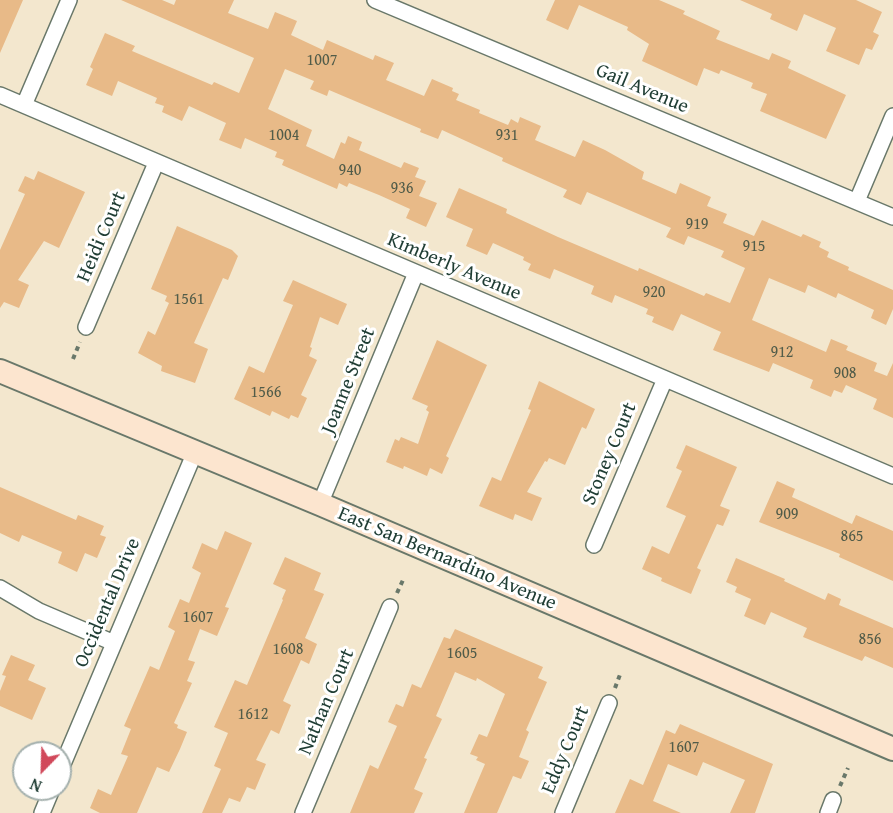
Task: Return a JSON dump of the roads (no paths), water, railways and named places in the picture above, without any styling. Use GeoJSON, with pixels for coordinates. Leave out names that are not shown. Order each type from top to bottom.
{"type":"FeatureCollection","features":[{"type":"Feature","properties":{"kind":"street"},"geometry":{"type":"LineString","coordinates":[[24,105],[69,0]]}},
{"type":"Feature","properties":{"kind":"street","name":"Gail Avenue"},"geometry":{"type":"LineString","coordinates":[[375,0],[893,217]]}},
{"type":"Feature","properties":{"kind":"street","name":"Kimberly Avenue"},"geometry":{"type":"LineString","coordinates":[[0,95],[893,476]]}},
{"type":"Feature","properties":{"kind":"street"},"geometry":{"type":"LineString","coordinates":[[857,201],[893,116]]}},
{"type":"Feature","properties":{"kind":"street","name":"Heidi Court"},"geometry":{"type":"LineString","coordinates":[[87,327],[156,163]]}},
{"type":"Feature","properties":{"kind":"street","name":"Joanne Street"},"geometry":{"type":"LineString","coordinates":[[320,504],[416,273]]}},
{"type":"Feature","properties":{"kind":"street","name":"East San Bernardino Avenue"},"geometry":{"type":"LineString","coordinates":[[0,371],[320,504],[893,749]]}},
{"type":"Feature","properties":{"kind":"street","name":"Stoney Court"},"geometry":{"type":"LineString","coordinates":[[594,545],[665,380]]}},
{"type":"Feature","properties":{"kind":"street","name":"Occidental Drive"},"geometry":{"type":"LineString","coordinates":[[72,743],[195,452]]}},
{"type":"Feature","properties":{"kind":"street"},"geometry":{"type":"LineString","coordinates":[[0,588],[39,611],[114,643]]}},
{"type":"Feature","properties":{"kind":"street","name":"Nathan Court"},"geometry":{"type":"LineString","coordinates":[[303,813],[390,607]]}},
{"type":"Feature","properties":{"kind":"street","name":"Eddy Court"},"geometry":{"type":"LineString","coordinates":[[563,813],[609,703]]}}]}
